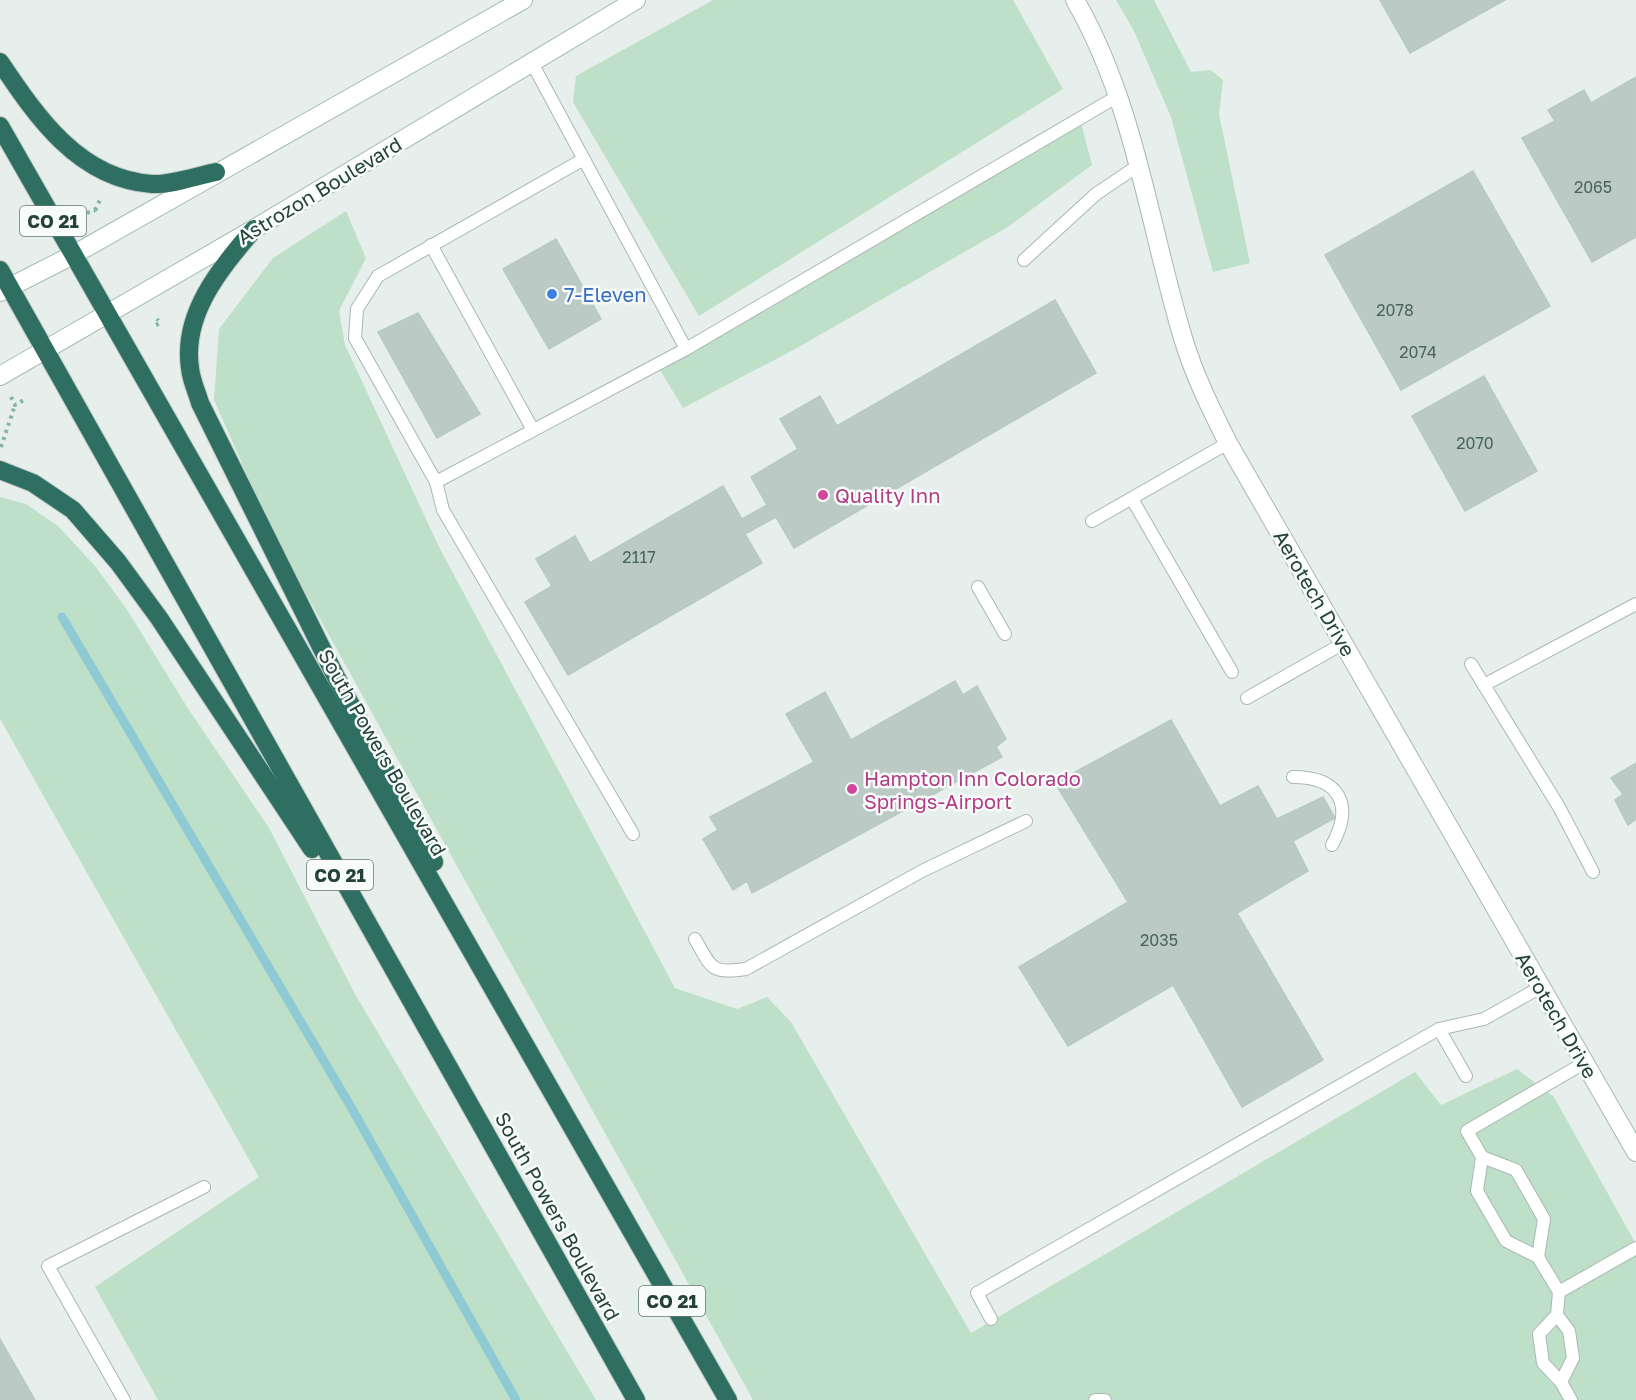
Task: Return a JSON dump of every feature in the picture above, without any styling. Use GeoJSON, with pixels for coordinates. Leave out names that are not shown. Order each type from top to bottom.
{"type":"FeatureCollection","features":[{"type":"Feature","properties":{"kind":"highway"},"geometry":{"type":"LineString","coordinates":[[0,62],[45,126],[80,158],[114,175],[153,184],[216,172]]}},
{"type":"Feature","properties":{"kind":"highway","name":"South Powers Boulevard"},"geometry":{"type":"LineString","coordinates":[[0,126],[728,1400]]}},
{"type":"Feature","properties":{"kind":"highway"},"geometry":{"type":"LineString","coordinates":[[254,229],[221,268],[200,304],[193,328],[190,368],[200,404],[335,675],[616,1203]]}},
{"type":"Feature","properties":{"kind":"highway","name":"South Powers Boulevard"},"geometry":{"type":"LineString","coordinates":[[0,270],[5,289],[44,350],[636,1400]]}},
{"type":"Feature","properties":{"kind":"highway"},"geometry":{"type":"LineString","coordinates":[[0,470],[33,483],[73,510],[118,562],[165,627],[404,988]]}},
{"type":"Feature","properties":{"kind":"main road"},"geometry":{"type":"LineString","coordinates":[[5,289],[73,255],[523,0]]}},
{"type":"Feature","properties":{"kind":"main road","name":"Astrozon Boulevard"},"geometry":{"type":"LineString","coordinates":[[0,376],[254,229],[636,0]]}},
{"type":"Feature","properties":{"kind":"main road","name":"Aerotech Drive"},"geometry":{"type":"LineString","coordinates":[[1075,0],[1091,27],[1128,123],[1183,339],[1199,384],[1228,443],[1636,1152]]}},
{"type":"Feature","properties":{"kind":"lane"},"geometry":{"type":"LineString","coordinates":[[532,63],[686,349]]}},
{"type":"Feature","properties":{"kind":"lane"},"geometry":{"type":"LineString","coordinates":[[436,482],[686,349],[1118,96]]}},
{"type":"Feature","properties":{"kind":"lane"},"geometry":{"type":"LineString","coordinates":[[584,159],[378,276],[357,309],[356,338],[436,482],[443,510],[633,834]]}},
{"type":"Feature","properties":{"kind":"lane"},"geometry":{"type":"LineString","coordinates":[[1024,260],[1096,194],[1139,165]]}},
{"type":"Feature","properties":{"kind":"lane"},"geometry":{"type":"LineString","coordinates":[[431,245],[533,430]]}},
{"type":"Feature","properties":{"kind":"lane"},"geometry":{"type":"LineString","coordinates":[[1092,522],[1228,443]]}},
{"type":"Feature","properties":{"kind":"lane"},"geometry":{"type":"LineString","coordinates":[[1132,499],[1232,672]]}},
{"type":"Feature","properties":{"kind":"lane"},"geometry":{"type":"LineString","coordinates":[[978,587],[1005,634]]}},
{"type":"Feature","properties":{"kind":"lane"},"geometry":{"type":"LineString","coordinates":[[1484,685],[1636,604]]}},
{"type":"Feature","properties":{"kind":"lane"},"geometry":{"type":"LineString","coordinates":[[1247,698],[1344,643]]}},
{"type":"Feature","properties":{"kind":"lane"},"geometry":{"type":"LineString","coordinates":[[1471,664],[1558,807],[1593,872]]}},
{"type":"Feature","properties":{"kind":"lane"},"geometry":{"type":"LineString","coordinates":[[1293,777],[1311,777],[1326,783],[1342,801],[1343,825],[1332,845]]}},
{"type":"Feature","properties":{"kind":"lane"},"geometry":{"type":"LineString","coordinates":[[695,939],[711,966],[723,973],[746,969],[922,871],[1026,820]]}},
{"type":"Feature","properties":{"kind":"lane"},"geometry":{"type":"LineString","coordinates":[[991,1319],[977,1293],[1439,1029],[1484,1019],[1541,987]]}},
{"type":"Feature","properties":{"kind":"lane"},"geometry":{"type":"LineString","coordinates":[[1439,1029],[1466,1076]]}},
{"type":"Feature","properties":{"kind":"lane"},"geometry":{"type":"LineString","coordinates":[[1571,1400],[1561,1382],[1543,1364],[1539,1334],[1557,1315],[1559,1292],[1538,1257],[1506,1241],[1477,1191],[1482,1157],[1467,1131],[1584,1063]]}},
{"type":"Feature","properties":{"kind":"lane"},"geometry":{"type":"LineString","coordinates":[[1482,1157],[1516,1170],[1544,1219],[1538,1257]]}},
{"type":"Feature","properties":{"kind":"lane"},"geometry":{"type":"LineString","coordinates":[[124,1400],[48,1266],[204,1187]]}},
{"type":"Feature","properties":{"kind":"lane"},"geometry":{"type":"LineString","coordinates":[[1559,1292],[1636,1248]]}},
{"type":"Feature","properties":{"kind":"lane"},"geometry":{"type":"LineString","coordinates":[[1557,1315],[1569,1331],[1573,1358],[1561,1382]]}},
{"type":"Feature","properties":{"kind":"lane"},"geometry":{"type":"LineString","coordinates":[[1095,1400],[1105,1400]]}},
{"type":"Feature","properties":{"kind":"path"},"geometry":{"type":"LineString","coordinates":[[95,210],[100,200]]}},
{"type":"Feature","properties":{"kind":"path"},"geometry":{"type":"LineString","coordinates":[[156,325],[159,323],[157,319]]}},
{"type":"Feature","properties":{"kind":"path"},"geometry":{"type":"LineString","coordinates":[[10,397],[15,405]]}},
{"type":"Feature","properties":{"kind":"path"},"geometry":{"type":"LineString","coordinates":[[0,452],[15,405],[24,400]]}},
{"type":"Feature","properties":{"kind":"green space"},"geometry":{"type":"Polygon","coordinates":[[[713,0],[1013,0],[1063,89],[699,316],[573,102],[576,76],[713,0]]]}},
{"type":"Feature","properties":{"kind":"green space"},"geometry":{"type":"Polygon","coordinates":[[[1116,0],[1154,0],[1191,72],[1211,70],[1223,80],[1219,114],[1250,263],[1213,272],[1171,117],[1134,31],[1116,0]]]}},
{"type":"Feature","properties":{"kind":"green space"},"geometry":{"type":"Polygon","coordinates":[[[1080,119],[1092,165],[1008,227],[797,348],[683,408],[657,365],[1080,119]]]}},
{"type":"Feature","properties":{"kind":"green space"},"geometry":{"type":"Polygon","coordinates":[[[346,211],[366,258],[339,311],[345,345],[439,547],[675,988],[737,1009],[767,997],[791,1022],[971,1333],[1415,1072],[1441,1105],[1517,1069],[1554,1097],[1636,1244],[1636,1400],[753,1400],[274,536],[214,400],[219,329],[273,258],[346,211]]]}},
{"type":"Feature","properties":{"kind":"green space"},"geometry":{"type":"Polygon","coordinates":[[[0,497],[26,504],[58,526],[95,566],[126,608],[187,707],[269,828],[355,994],[596,1400],[158,1400],[95,1287],[259,1177],[0,719],[0,497]]]}},
{"type":"Feature","properties":{"kind":"building"},"geometry":{"type":"Polygon","coordinates":[[[1380,0],[1505,0],[1410,53],[1380,0]]]}},
{"type":"Feature","properties":{"kind":"building"},"geometry":{"type":"Polygon","coordinates":[[[1636,77],[1636,237],[1592,262],[1522,138],[1555,121],[1548,110],[1584,90],[1591,103],[1636,77]]]}},
{"type":"Feature","properties":{"kind":"building"},"geometry":{"type":"Polygon","coordinates":[[[1473,171],[1550,306],[1401,390],[1325,255],[1473,171]]]}},
{"type":"Feature","properties":{"kind":"building","name":"7-Eleven"},"geometry":{"type":"Polygon","coordinates":[[[556,239],[601,319],[549,349],[503,269],[556,239]]]}},
{"type":"Feature","properties":{"kind":"building","name":"Quality Inn"},"geometry":{"type":"Polygon","coordinates":[[[1055,300],[1096,373],[794,548],[776,517],[745,534],[762,563],[568,675],[525,602],[552,586],[536,559],[575,536],[590,563],[723,486],[742,519],[767,505],[751,477],[798,449],[780,419],[820,396],[837,426],[1055,300]]]}},
{"type":"Feature","properties":{"kind":"building"},"geometry":{"type":"Polygon","coordinates":[[[418,313],[480,414],[437,438],[378,332],[418,313]]]}},
{"type":"Feature","properties":{"kind":"building"},"geometry":{"type":"Polygon","coordinates":[[[1484,376],[1537,471],[1465,511],[1412,416],[1484,376]]]}},
{"type":"Feature","properties":{"kind":"building","name":"Hampton Inn Colorado Springs-Airport"},"geometry":{"type":"Polygon","coordinates":[[[955,681],[963,695],[977,686],[1006,739],[996,747],[1002,757],[752,893],[747,881],[733,890],[703,839],[718,830],[710,817],[814,762],[786,714],[825,692],[851,740],[955,681]]]}},
{"type":"Feature","properties":{"kind":"building"},"geometry":{"type":"Polygon","coordinates":[[[1171,720],[1220,806],[1258,786],[1277,819],[1323,797],[1335,818],[1293,841],[1308,871],[1237,913],[1323,1060],[1242,1107],[1173,985],[1068,1046],[1019,967],[1128,902],[1055,783],[1171,720]]]}},
{"type":"Feature","properties":{"kind":"building"},"geometry":{"type":"Polygon","coordinates":[[[1636,763],[1636,819],[1628,825],[1615,800],[1623,794],[1611,778],[1636,763]]]}},
{"type":"Feature","properties":{"kind":"building"},"geometry":{"type":"Polygon","coordinates":[[[0,1339],[35,1400],[0,1400],[0,1339]]]}},
{"type":"Feature","properties":{"kind":"waterway"},"geometry":{"type":"LineString","coordinates":[[62,617],[351,1107],[516,1400]]}},
{"type":"Feature","properties":{"kind":"place","name":"7-Eleven"},"geometry":{"type":"Point","coordinates":[552,294]}},
{"type":"Feature","properties":{"kind":"place","name":"Quality Inn"},"geometry":{"type":"Point","coordinates":[823,495]}},
{"type":"Feature","properties":{"kind":"place","name":"Hampton Inn Colorado Springs-Airport"},"geometry":{"type":"Point","coordinates":[852,789]}}]}
